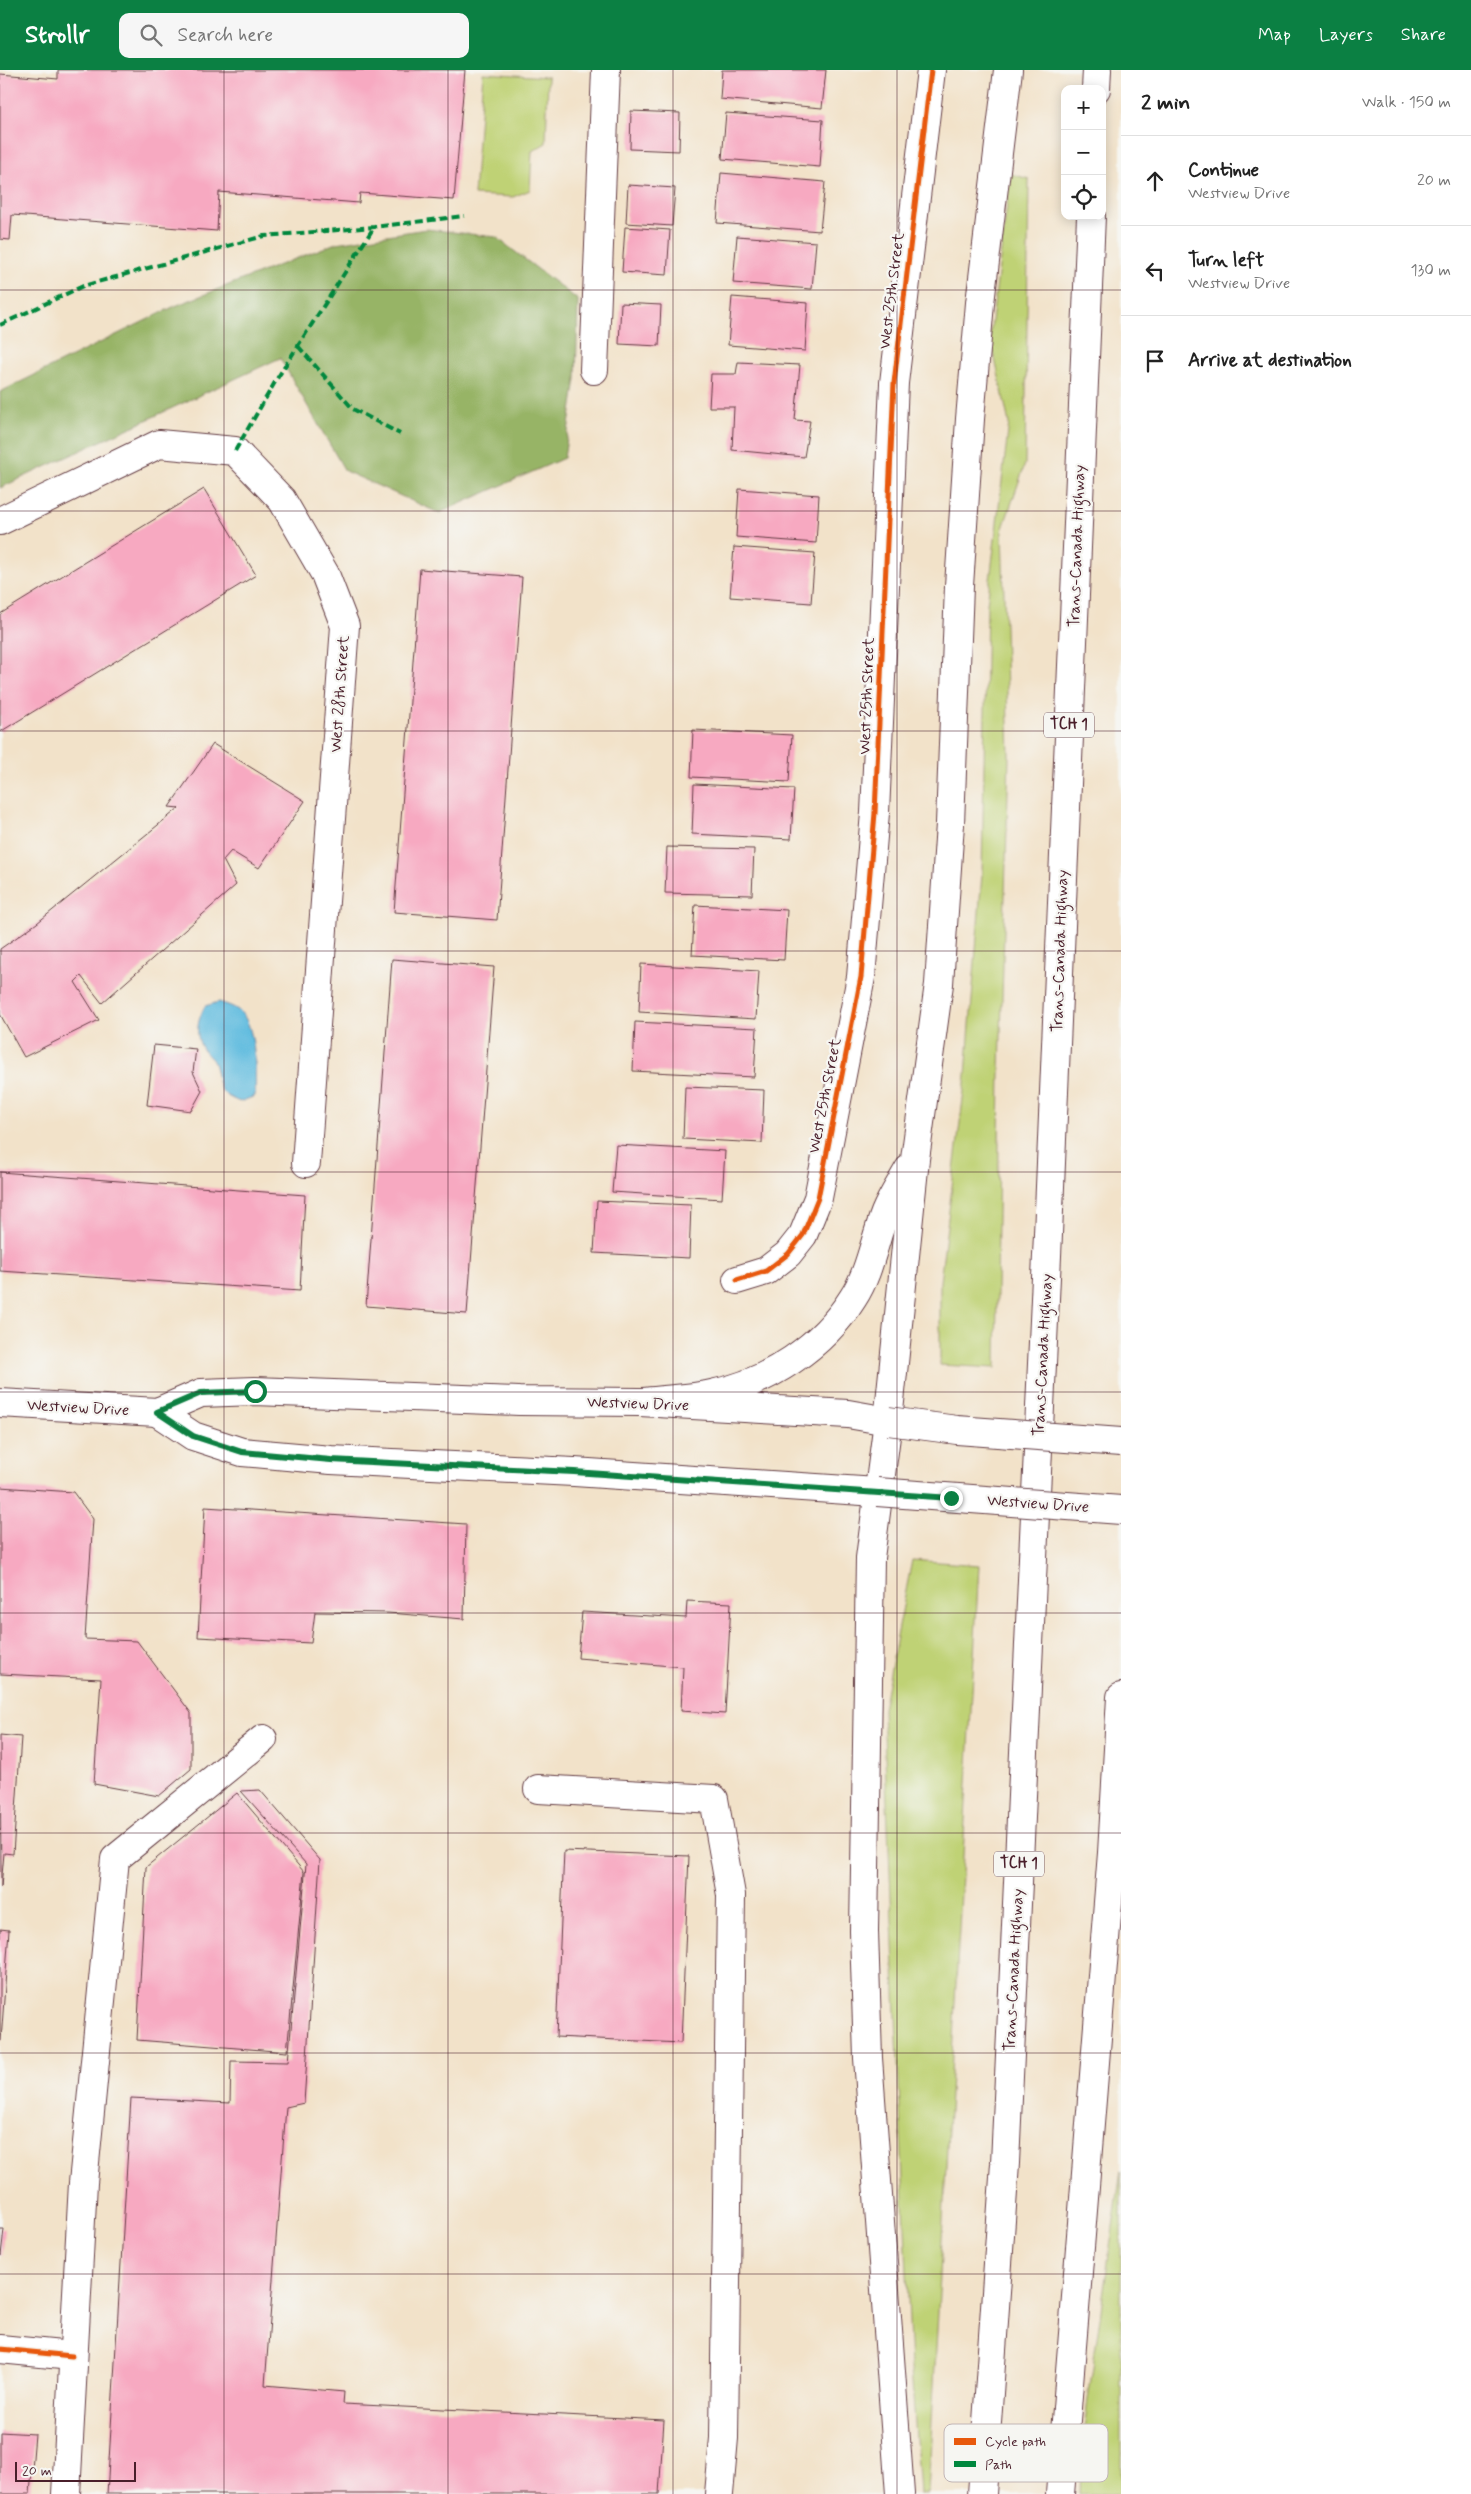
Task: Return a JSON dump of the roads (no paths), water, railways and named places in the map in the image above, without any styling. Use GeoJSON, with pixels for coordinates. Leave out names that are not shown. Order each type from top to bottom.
{"type":"FeatureCollection","features":[{"type":"Feature","properties":{"kind":"main road"},"geometry":{"type":"LineString","coordinates":[[594,370],[606,70]]}},
{"type":"Feature","properties":{"kind":"main road","name":"West 25th Street"},"geometry":{"type":"LineString","coordinates":[[737,1280],[766,1271],[788,1254],[803,1235],[818,1198],[860,977],[875,812],[894,383],[931,70]]}},
{"type":"Feature","properties":{"kind":"main road"},"geometry":{"type":"LineString","coordinates":[[900,2494],[875,2174],[864,1931],[870,1558],[877,1492],[888,1421],[915,1159],[939,984],[950,824],[959,586],[970,419],[981,294],[1008,70]]}},
{"type":"Feature","properties":{"kind":"main road"},"geometry":{"type":"LineString","coordinates":[[1096,85],[1097,70]]}},
{"type":"Feature","properties":{"kind":"main road","name":"Trans-Canada Highway"},"geometry":{"type":"LineString","coordinates":[[987,2424],[1005,2163],[1048,1234],[1091,220]]}},
{"type":"Feature","properties":{"kind":"main road","name":"West 28th Street"},"geometry":{"type":"LineString","coordinates":[[0,521],[159,444],[235,451],[282,500],[325,574],[345,626],[306,1164]]}},
{"type":"Feature","properties":{"kind":"main road"},"geometry":{"type":"LineString","coordinates":[[640,1402],[714,1394],[755,1380],[792,1360],[826,1335],[854,1297],[874,1253],[885,1212],[915,1159]]}},
{"type":"Feature","properties":{"kind":"main road","name":"Westview Drive"},"geometry":{"type":"LineString","coordinates":[[0,1403],[157,1412],[201,1393],[255,1391],[519,1401],[640,1402],[848,1414],[957,1430],[1121,1442]]}},
{"type":"Feature","properties":{"kind":"main road","name":"Westview Drive"},"geometry":{"type":"LineString","coordinates":[[157,1412],[193,1436],[242,1452],[331,1460],[574,1472],[1121,1510]]}},
{"type":"Feature","properties":{"kind":"main road"},"geometry":{"type":"LineString","coordinates":[[1066,2424],[1112,1853],[1121,1697]]}},
{"type":"Feature","properties":{"kind":"main road"},"geometry":{"type":"LineString","coordinates":[[66,2494],[72,2356],[83,2183],[114,1859],[264,1739]]}},
{"type":"Feature","properties":{"kind":"main road"},"geometry":{"type":"LineString","coordinates":[[538,1789],[714,1799],[731,1895],[724,2438],[719,2494]]}},
{"type":"Feature","properties":{"kind":"main road"},"geometry":{"type":"LineString","coordinates":[[0,2349],[72,2356]]}},
{"type":"Feature","properties":{"kind":"water"},"geometry":{"type":"Polygon","coordinates":[[[219,1002],[241,1012],[251,1031],[254,1054],[255,1096],[240,1102],[222,1091],[218,1083],[214,1063],[204,1051],[199,1040],[198,1028],[205,1006],[219,1002]]]}}]}
